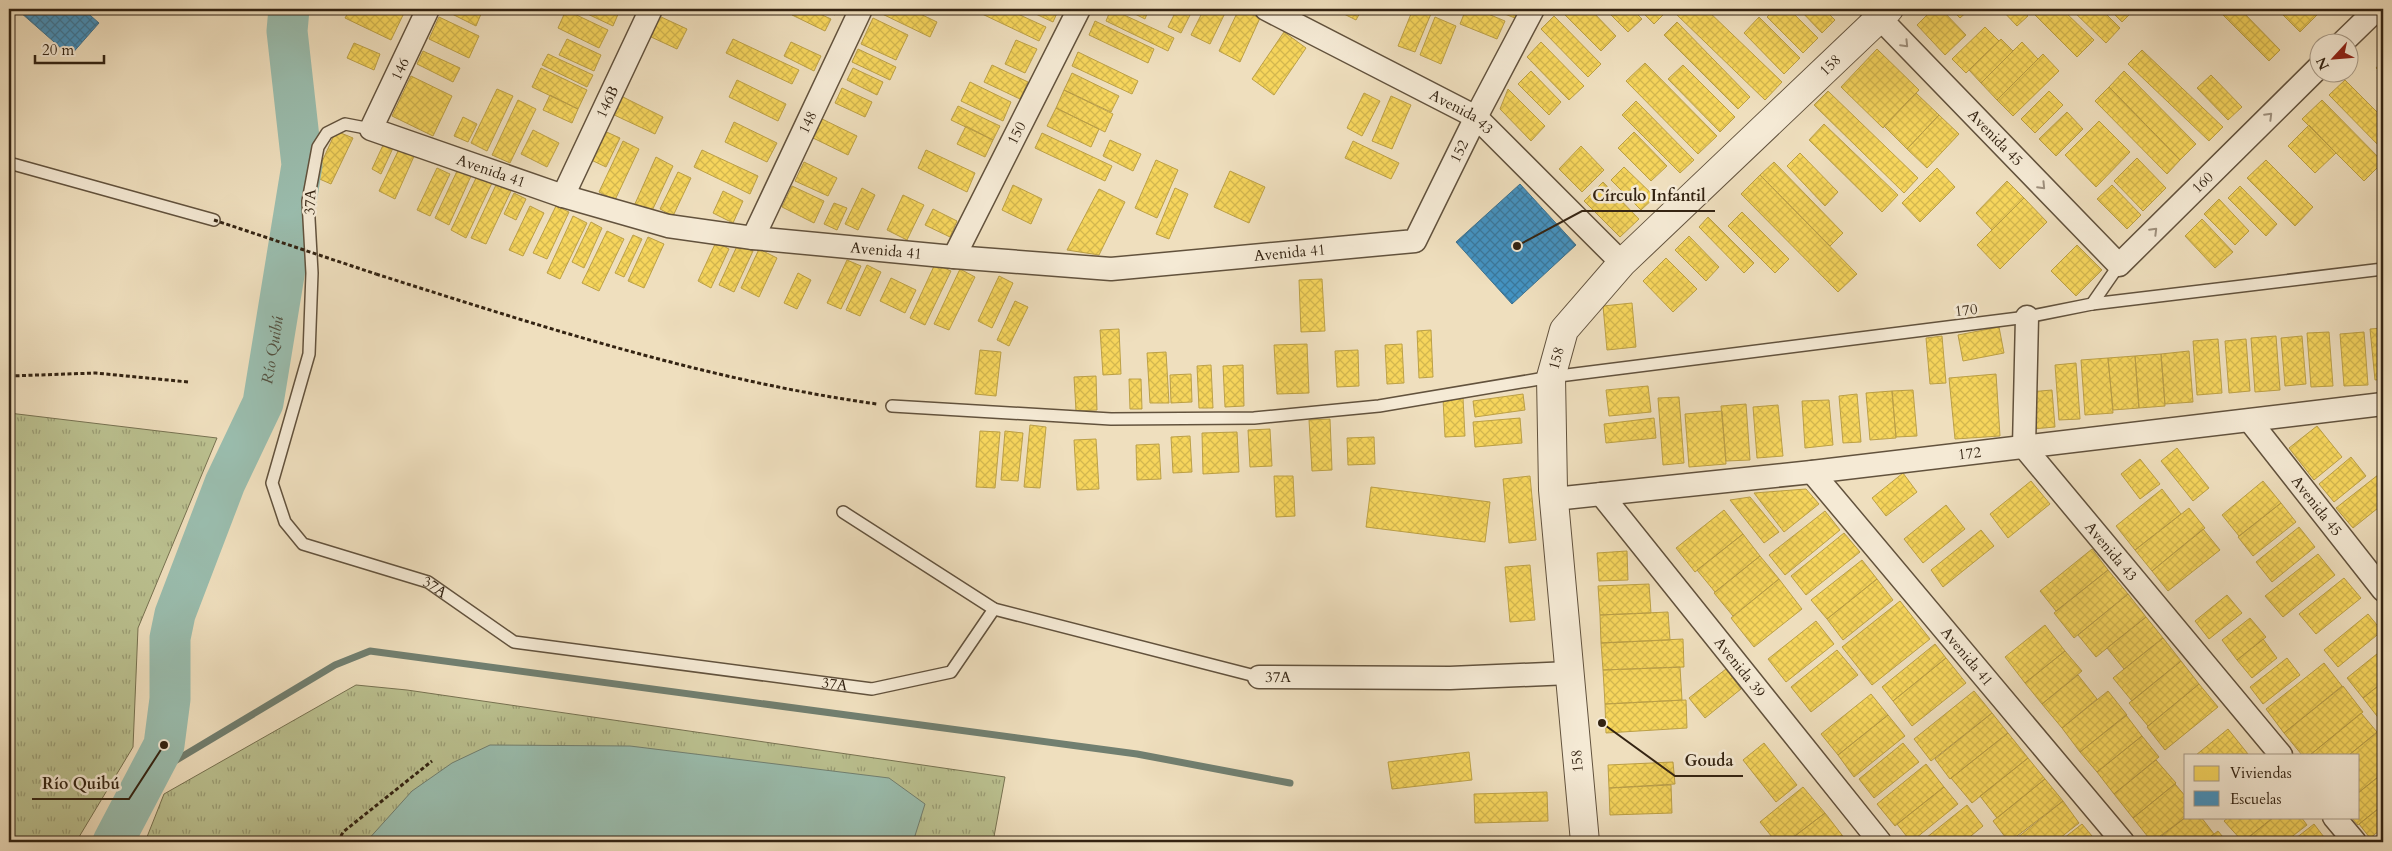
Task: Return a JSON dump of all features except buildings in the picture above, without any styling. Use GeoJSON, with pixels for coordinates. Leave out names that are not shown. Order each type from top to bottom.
{"type":"FeatureCollection","features":[{"type":"Feature","properties":{"kind":"street","name":"146"},"geometry":{"type":"LineString","coordinates":[[371,129],[428,9]]}},
{"type":"Feature","properties":{"kind":"street","name":"146B"},"geometry":{"type":"LineString","coordinates":[[563,196],[651,9]]}},
{"type":"Feature","properties":{"kind":"street","name":"148"},"geometry":{"type":"LineString","coordinates":[[754,238],[861,9]]}},
{"type":"Feature","properties":{"kind":"street","name":"150"},"geometry":{"type":"LineString","coordinates":[[954,257],[1080,9]]}},
{"type":"Feature","properties":{"kind":"street","name":"Avenida 43"},"geometry":{"type":"LineString","coordinates":[[1266,9],[1476,117],[1622,263]]}},
{"type":"Feature","properties":{"kind":"street","name":"152"},"geometry":{"type":"LineString","coordinates":[[1415,241],[1476,117],[1534,9]]}},
{"type":"Feature","properties":{"kind":"street"},"geometry":{"type":"LineString","coordinates":[[2353,32],[2377,9]]}},
{"type":"Feature","properties":{"kind":"street","name":"158"},"geometry":{"type":"LineString","coordinates":[[1585,842],[1554,499],[1551,377],[1564,330],[1622,263],[1880,12]]}},
{"type":"Feature","properties":{"kind":"street","name":"Avenida 45"},"geometry":{"type":"LineString","coordinates":[[1880,12],[2119,265]]}},
{"type":"Feature","properties":{"kind":"street","name":"160"},"geometry":{"type":"LineString","coordinates":[[2119,265],[2310,76]]}},
{"type":"Feature","properties":{"kind":"street","name":"Avenida 41"},"geometry":{"type":"LineString","coordinates":[[371,129],[563,196],[668,226],[754,238],[954,257],[1111,269],[1415,241]]}},
{"type":"Feature","properties":{"kind":"street"},"geometry":{"type":"LineString","coordinates":[[2024,447],[2027,317]]}},
{"type":"Feature","properties":{"kind":"street","name":"172"},"geometry":{"type":"LineString","coordinates":[[1554,499],[1812,472],[2383,404]]}},
{"type":"Feature","properties":{"kind":"street","name":"Avenida 45"},"geometry":{"type":"LineString","coordinates":[[2250,421],[2383,590]]}},
{"type":"Feature","properties":{"kind":"street","name":"Avenida 43"},"geometry":{"type":"LineString","coordinates":[[2024,447],[2280,754]]}},
{"type":"Feature","properties":{"kind":"street","name":"Avenida 41"},"geometry":{"type":"LineString","coordinates":[[1812,472],[2123,842]]}},
{"type":"Feature","properties":{"kind":"street","name":"Avenida 39"},"geometry":{"type":"LineString","coordinates":[[1601,494],[1880,842]]}},
{"type":"Feature","properties":{"kind":"street","name":"37A"},"geometry":{"type":"LineString","coordinates":[[1259,677],[1450,678],[1570,673]]}},
{"type":"Feature","properties":{"kind":"street"},"geometry":{"type":"LineString","coordinates":[[2335,818],[2355,842]]}},
{"type":"Feature","properties":{"kind":"lane","name":"37A"},"geometry":{"type":"LineString","coordinates":[[371,129],[345,124],[327,133],[318,146],[308,201],[312,273],[309,354],[272,483],[285,522],[303,544],[428,582],[514,642],[872,688],[951,672],[994,609]]}},
{"type":"Feature","properties":{"kind":"lane"},"geometry":{"type":"LineString","coordinates":[[9,163],[214,220]]}},
{"type":"Feature","properties":{"kind":"lane","name":"160"},"geometry":{"type":"LineString","coordinates":[[2092,304],[2119,265]]}},
{"type":"Feature","properties":{"kind":"lane","name":"170"},"geometry":{"type":"LineString","coordinates":[[892,406],[1111,419],[1254,418],[1378,406],[1551,377],[2027,317],[2092,304],[2383,269]]}},
{"type":"Feature","properties":{"kind":"lane","name":"37A"},"geometry":{"type":"LineString","coordinates":[[843,512],[994,609],[1259,677]]}},
{"type":"Feature","properties":{"kind":"path"},"geometry":{"type":"LineString","coordinates":[[214,220],[535,325],[694,369],[892,406]]}},
{"type":"Feature","properties":{"kind":"path"},"geometry":{"type":"LineString","coordinates":[[9,376],[96,373],[188,382]]}},
{"type":"Feature","properties":{"kind":"path"},"geometry":{"type":"LineString","coordinates":[[338,842],[342,832],[432,761]]}},
{"type":"Feature","properties":{"kind":"green space"},"geometry":{"type":"Polygon","coordinates":[[[9,413],[217,438],[138,628],[133,747],[76,842],[9,842],[9,413]]]}},
{"type":"Feature","properties":{"kind":"green space"},"geometry":{"type":"Polygon","coordinates":[[[356,685],[407,690],[1005,777],[993,842],[145,842],[164,794],[356,685]]]}},
{"type":"Feature","properties":{"kind":"shaded area"},"geometry":{"type":"Polygon","coordinates":[[[490,745],[630,746],[889,778],[925,804],[913,842],[366,842],[412,791],[452,763],[490,745]]]}},
{"type":"Feature","properties":{"kind":"waterway","name":"Río Quibú"},"geometry":{"type":"LineString","coordinates":[[113,842],[164,745],[170,699],[170,638],[175,614],[225,483],[263,403],[302,165],[287,31],[289,9]]}},
{"type":"Feature","properties":{"kind":"waterway"},"geometry":{"type":"LineString","coordinates":[[148,777],[335,665],[370,651],[1137,754],[1290,783]]}},
{"type":"Feature","properties":{"kind":"place","name":"Círculo Infantil"},"geometry":{"type":"Point","coordinates":[1517,246]}},
{"type":"Feature","properties":{"kind":"place","name":"Gouda"},"geometry":{"type":"Point","coordinates":[1602,723]}},
{"type":"Feature","properties":{"kind":"place","name":"Río Quibú"},"geometry":{"type":"Point","coordinates":[164,745]}}]}
